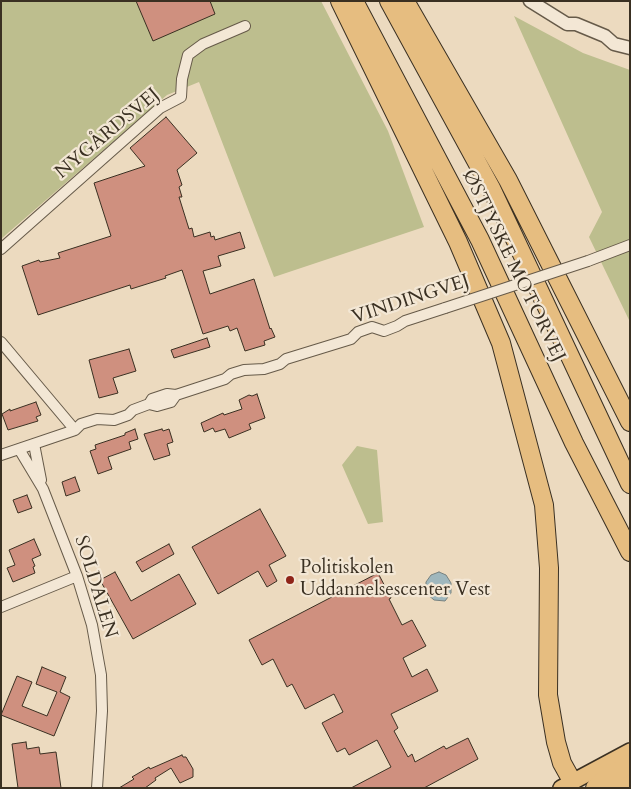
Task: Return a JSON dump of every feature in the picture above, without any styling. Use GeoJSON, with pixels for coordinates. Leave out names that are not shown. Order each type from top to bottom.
{"type":"FeatureCollection","features":[{"type":"Feature","properties":{"kind":"highway"},"geometry":{"type":"LineString","coordinates":[[340,1],[458,242],[501,343],[544,505],[549,568],[548,695],[556,742],[570,786]]}},
{"type":"Feature","properties":{"kind":"highway","name":"ØSTJYSKE MOTORVEJ"},"geometry":{"type":"LineString","coordinates":[[354,1],[480,240],[574,443],[630,552]]}},
{"type":"Feature","properties":{"kind":"highway","name":"ØSTJYSKE MOTORVEJ"},"geometry":{"type":"LineString","coordinates":[[389,1],[491,188],[630,484]]}},
{"type":"Feature","properties":{"kind":"highway"},"geometry":{"type":"LineString","coordinates":[[405,1],[508,180],[630,422]]}},
{"type":"Feature","properties":{"kind":"highway"},"geometry":{"type":"LineString","coordinates":[[595,788],[607,777],[630,764]]}},
{"type":"Feature","properties":{"kind":"main road"},"geometry":{"type":"LineString","coordinates":[[570,786],[630,751]]}},
{"type":"Feature","properties":{"kind":"main road"},"geometry":{"type":"LineString","coordinates":[[615,788],[630,780]]}},
{"type":"Feature","properties":{"kind":"street"},"geometry":{"type":"LineString","coordinates":[[530,1],[567,24],[576,24],[605,36],[614,44],[630,48]]}},
{"type":"Feature","properties":{"kind":"street","name":"NYGÅRDSVEJ"},"geometry":{"type":"LineString","coordinates":[[1,249],[160,108],[180,97],[188,56],[203,44],[245,26]]}},
{"type":"Feature","properties":{"kind":"street","name":"VINDINGVEJ"},"geometry":{"type":"LineString","coordinates":[[1,455],[75,430],[81,424],[96,419],[114,420],[128,415],[133,410],[149,404],[152,399],[167,394],[176,396],[225,379],[231,374],[244,370],[264,369],[280,364],[286,359],[351,339],[358,332],[372,327],[384,331],[406,321],[588,261],[630,245]]}},
{"type":"Feature","properties":{"kind":"street"},"geometry":{"type":"LineString","coordinates":[[1,342],[75,430]]}},
{"type":"Feature","properties":{"kind":"street","name":"SOLDALEN"},"geometry":{"type":"LineString","coordinates":[[34,444],[43,489],[77,576],[92,625],[101,675],[102,711],[97,788]]}},
{"type":"Feature","properties":{"kind":"street","name":"SOLDALEN"},"geometry":{"type":"LineString","coordinates":[[19,450],[43,489]]}},
{"type":"Feature","properties":{"kind":"street"},"geometry":{"type":"LineString","coordinates":[[1,607],[77,576]]}},
{"type":"Feature","properties":{"kind":"green space"},"geometry":{"type":"Polygon","coordinates":[[[1,1],[321,1],[388,131],[424,227],[274,277],[199,82],[167,95],[1,239],[1,1]]]}},
{"type":"Feature","properties":{"kind":"green space"},"geometry":{"type":"Polygon","coordinates":[[[514,16],[583,53],[630,70],[630,322],[589,237],[602,212],[514,16]]]}},
{"type":"Feature","properties":{"kind":"green space"},"geometry":{"type":"Polygon","coordinates":[[[357,446],[377,450],[383,522],[368,524],[342,465],[357,446]]]}},
{"type":"Feature","properties":{"kind":"water"},"geometry":{"type":"Polygon","coordinates":[[[439,572],[446,575],[451,583],[451,593],[445,601],[434,600],[426,593],[426,582],[431,575],[439,572]]]}},
{"type":"Feature","properties":{"kind":"building"},"geometry":{"type":"Polygon","coordinates":[[[136,1],[210,1],[215,14],[153,41],[136,1]]]}},
{"type":"Feature","properties":{"kind":"building"},"geometry":{"type":"Polygon","coordinates":[[[166,117],[197,153],[177,170],[182,185],[179,187],[182,197],[179,197],[189,229],[192,228],[194,237],[210,232],[211,237],[214,236],[215,240],[240,232],[245,248],[218,256],[221,266],[203,271],[210,294],[254,279],[270,329],[275,337],[264,341],[265,345],[245,351],[237,328],[230,331],[228,326],[203,334],[182,270],[165,276],[166,278],[131,289],[130,285],[38,315],[22,266],[39,260],[40,262],[60,258],[58,253],[111,236],[94,183],[145,166],[130,148],[166,117]]]}},
{"type":"Feature","properties":{"kind":"building"},"geometry":{"type":"Polygon","coordinates":[[[207,338],[210,347],[174,358],[171,350],[207,338]]]}},
{"type":"Feature","properties":{"kind":"building"},"geometry":{"type":"Polygon","coordinates":[[[129,349],[136,371],[113,378],[118,393],[99,398],[89,360],[129,349]]]}},
{"type":"Feature","properties":{"kind":"building"},"geometry":{"type":"Polygon","coordinates":[[[257,394],[265,418],[249,424],[251,429],[229,438],[225,429],[215,432],[213,428],[204,432],[201,423],[223,413],[224,415],[242,409],[239,400],[249,395],[257,394]]]}},
{"type":"Feature","properties":{"kind":"building"},"geometry":{"type":"Polygon","coordinates":[[[36,402],[41,415],[36,417],[38,421],[8,430],[2,414],[10,409],[10,411],[36,402]]]}},
{"type":"Feature","properties":{"kind":"building"},"geometry":{"type":"Polygon","coordinates":[[[135,429],[138,439],[129,442],[131,449],[108,457],[112,469],[98,474],[90,451],[96,449],[95,445],[125,435],[125,433],[135,429]]]}},
{"type":"Feature","properties":{"kind":"building"},"geometry":{"type":"Polygon","coordinates":[[[162,429],[163,431],[169,429],[173,442],[167,444],[170,455],[154,460],[144,434],[162,429]]]}},
{"type":"Feature","properties":{"kind":"building"},"geometry":{"type":"Polygon","coordinates":[[[75,477],[80,491],[66,496],[62,482],[75,477]]]}},
{"type":"Feature","properties":{"kind":"building"},"geometry":{"type":"Polygon","coordinates":[[[27,495],[32,508],[18,513],[13,500],[27,495]]]}},
{"type":"Feature","properties":{"kind":"building"},"geometry":{"type":"Polygon","coordinates":[[[260,509],[286,556],[269,565],[277,581],[267,587],[258,571],[218,594],[192,547],[260,509]]]}},
{"type":"Feature","properties":{"kind":"building"},"geometry":{"type":"Polygon","coordinates":[[[34,539],[41,555],[32,559],[35,573],[13,582],[7,568],[15,565],[9,550],[34,539]]]}},
{"type":"Feature","properties":{"kind":"building"},"geometry":{"type":"Polygon","coordinates":[[[169,544],[174,554],[142,572],[136,562],[169,544]]]}},
{"type":"Feature","properties":{"kind":"building"},"geometry":{"type":"Polygon","coordinates":[[[115,572],[131,601],[179,574],[196,604],[133,639],[100,580],[115,572]]]}},
{"type":"Feature","properties":{"kind":"building"},"geometry":{"type":"Polygon","coordinates":[[[378,573],[402,625],[412,620],[426,646],[403,658],[412,677],[427,669],[438,691],[391,714],[398,728],[394,731],[408,757],[412,754],[415,762],[444,746],[446,749],[468,738],[478,759],[424,788],[351,788],[391,767],[377,740],[349,755],[345,748],[337,752],[322,723],[343,712],[334,694],[305,709],[292,684],[287,687],[273,659],[262,665],[249,640],[378,573]]]}},
{"type":"Feature","properties":{"kind":"building"},"geometry":{"type":"Polygon","coordinates":[[[42,667],[66,677],[60,692],[70,697],[54,736],[1,715],[17,676],[32,682],[22,706],[47,716],[57,692],[36,684],[42,667]]]}},
{"type":"Feature","properties":{"kind":"building"},"geometry":{"type":"Polygon","coordinates":[[[26,742],[27,749],[39,747],[40,754],[56,752],[61,788],[18,788],[12,744],[26,742]]]}},
{"type":"Feature","properties":{"kind":"building"},"geometry":{"type":"Polygon","coordinates":[[[182,755],[186,757],[193,769],[193,777],[180,783],[171,768],[155,778],[156,780],[145,788],[119,788],[134,779],[132,777],[149,767],[150,769],[182,755]]]}},
{"type":"Feature","properties":{"kind":"place","name":"Politiskolen Uddannelsescenter Vest"},"geometry":{"type":"Point","coordinates":[290,580]}}]}
